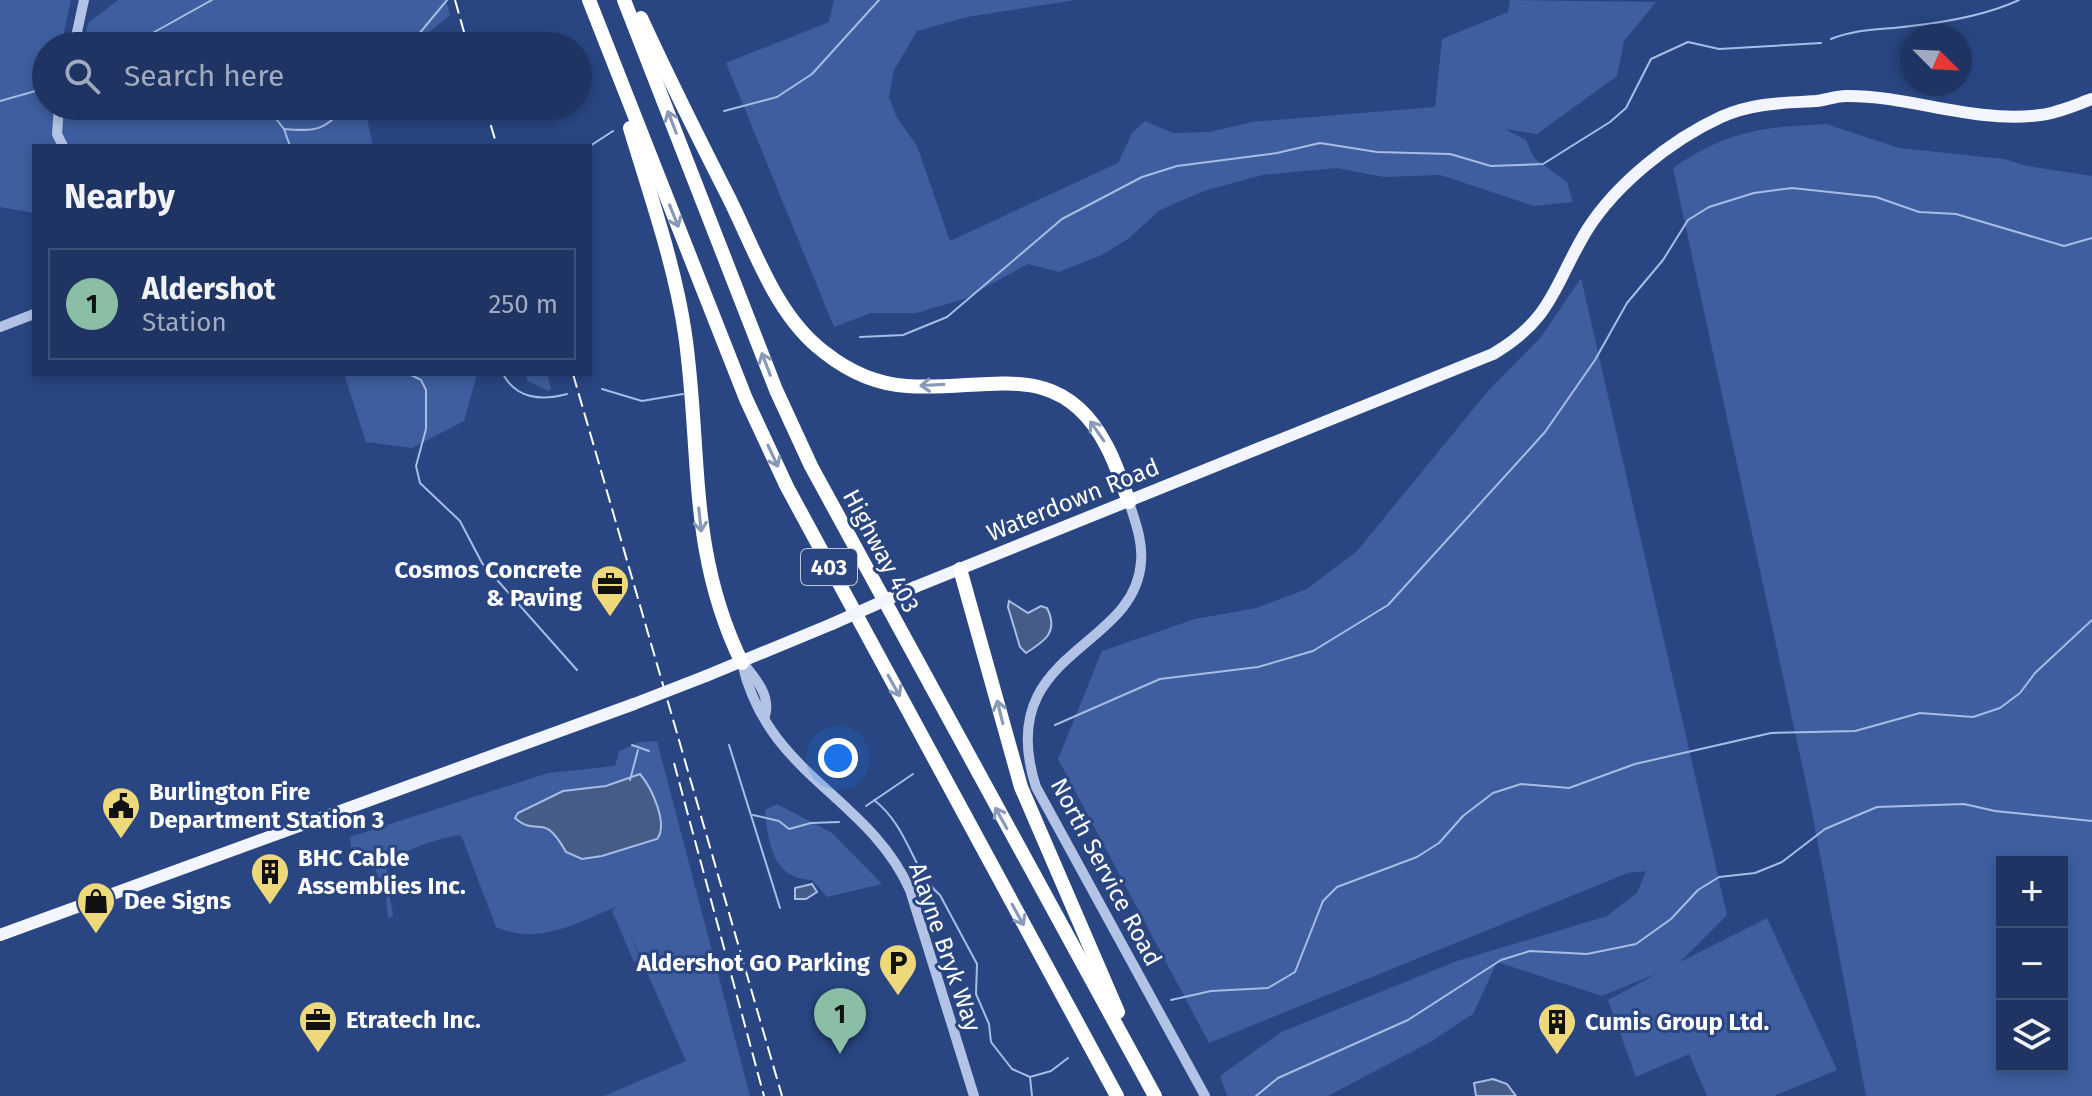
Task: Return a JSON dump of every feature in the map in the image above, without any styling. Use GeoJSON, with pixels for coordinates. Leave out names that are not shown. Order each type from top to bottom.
{"type":"FeatureCollection","features":[{"type":"Feature","properties":{"kind":"highway","name":"Highway 403"},"geometry":{"type":"LineString","coordinates":[[624,0],[776,390],[811,466],[1151,1089]]}},
{"type":"Feature","properties":{"kind":"highway"},"geometry":{"type":"LineString","coordinates":[[632,0],[776,294],[810,341],[857,373],[894,384],[1008,381],[1037,386],[1060,395],[1082,412],[1106,445],[1129,502]]}},
{"type":"Feature","properties":{"kind":"highway"},"geometry":{"type":"LineString","coordinates":[[592,6],[653,204],[685,332],[706,560],[720,610],[742,663]]}},
{"type":"Feature","properties":{"kind":"highway","name":"403"},"geometry":{"type":"LineString","coordinates":[[592,6],[746,399],[787,487],[1117,1096]]}},
{"type":"Feature","properties":{"kind":"highway"},"geometry":{"type":"LineString","coordinates":[[960,569],[1021,787],[1151,1089]]}},
{"type":"Feature","properties":{"kind":"main road","name":"Waterdown Road"},"geometry":{"type":"LineString","coordinates":[[0,935],[742,663],[915,587],[1461,367],[1508,344],[1539,317],[1554,298],[1586,232],[1617,194],[1683,139],[1723,116],[1756,105],[1846,96],[2021,116],[2056,112],[2092,99]]}},
{"type":"Feature","properties":{"kind":"street"},"geometry":{"type":"LineString","coordinates":[[77,32],[84,0]]}},
{"type":"Feature","properties":{"kind":"street"},"geometry":{"type":"LineString","coordinates":[[58,120],[57,134],[62,144]]}},
{"type":"Feature","properties":{"kind":"street"},"geometry":{"type":"LineString","coordinates":[[0,327],[32,315]]}},
{"type":"Feature","properties":{"kind":"street","name":"North Service Road"},"geometry":{"type":"LineString","coordinates":[[1129,502],[1141,549],[1137,581],[1118,611],[1079,646],[1041,689],[1032,710],[1026,751],[1036,787],[1205,1096]]}},
{"type":"Feature","properties":{"kind":"street","name":"Alayne Bryk Way"},"geometry":{"type":"LineString","coordinates":[[742,663],[747,686],[758,709],[790,758],[873,833],[898,865],[910,890],[974,1096]]}},
{"type":"Feature","properties":{"kind":"shaded area"},"geometry":{"type":"Polygon","coordinates":[[[0,0],[71,0],[64,32],[32,32],[32,120],[367,120],[373,144],[32,144],[32,213],[0,207],[0,0]]]}},
{"type":"Feature","properties":{"kind":"shaded area"},"geometry":{"type":"Polygon","coordinates":[[[118,0],[446,0],[450,15],[429,32],[86,32],[88,23],[118,0]]]}},
{"type":"Feature","properties":{"kind":"shaded area"},"geometry":{"type":"Polygon","coordinates":[[[834,0],[1076,0],[967,17],[917,31],[894,70],[889,97],[897,118],[917,146],[950,241],[1118,163],[1132,133],[1145,121],[1173,133],[1209,132],[1252,122],[1435,107],[1442,39],[1508,12],[1510,0],[1656,2],[1624,41],[1617,76],[1537,134],[1505,129],[1526,140],[1534,158],[1567,182],[1573,202],[1534,206],[1440,175],[1384,177],[1337,168],[1262,175],[1204,191],[1160,210],[1128,239],[1102,255],[1059,272],[1028,264],[964,299],[916,313],[871,313],[834,327],[726,63],[829,22],[834,0]]]}},
{"type":"Feature","properties":{"kind":"shaded area"},"geometry":{"type":"Polygon","coordinates":[[[1826,124],[1899,148],[2004,159],[2027,166],[2092,176],[2092,1096],[1866,1096],[1809,797],[1673,168],[1711,146],[1764,129],[1826,124]]]}},
{"type":"Feature","properties":{"kind":"shaded area"},"geometry":{"type":"Polygon","coordinates":[[[1581,278],[1727,915],[1680,962],[1767,918],[1837,1070],[1774,1096],[1707,1096],[1689,1054],[1636,1077],[1608,1000],[1658,973],[1602,996],[1497,962],[1473,1014],[1432,1041],[1328,1096],[1227,1096],[1220,1076],[1281,1032],[1457,961],[1607,916],[1637,893],[1646,871],[1628,873],[1209,1043],[1058,759],[1102,651],[1195,619],[1256,608],[1307,589],[1357,551],[1488,391],[1541,337],[1581,278]]]}},
{"type":"Feature","properties":{"kind":"shaded area"},"geometry":{"type":"Polygon","coordinates":[[[345,376],[476,376],[464,421],[412,448],[366,442],[345,376]]]}},
{"type":"Feature","properties":{"kind":"shaded area"},"geometry":{"type":"Polygon","coordinates":[[[526,376],[548,376],[551,388],[548,391],[528,381],[526,376]]]}},
{"type":"Feature","properties":{"kind":"shaded area"},"geometry":{"type":"Polygon","coordinates":[[[1009,601],[1028,613],[1041,606],[1047,608],[1050,616],[1051,630],[1048,635],[1026,653],[1020,647],[1009,601]]]}},
{"type":"Feature","properties":{"kind":"shaded area"},"geometry":{"type":"Polygon","coordinates":[[[657,741],[750,1096],[604,1096],[686,1061],[628,929],[640,959],[634,962],[612,911],[616,907],[542,933],[527,934],[496,927],[461,835],[419,846],[391,863],[387,875],[393,916],[388,918],[386,897],[373,863],[369,863],[362,850],[352,855],[350,837],[548,773],[615,766],[619,751],[640,742],[657,741]]]}},
{"type":"Feature","properties":{"kind":"shaded area"},"geometry":{"type":"Polygon","coordinates":[[[640,774],[660,815],[657,839],[582,859],[566,852],[546,828],[523,824],[515,818],[518,813],[563,791],[606,786],[640,774]]]}},
{"type":"Feature","properties":{"kind":"shaded area"},"geometry":{"type":"Polygon","coordinates":[[[777,804],[832,833],[882,884],[827,897],[812,880],[789,873],[775,857],[768,835],[765,810],[777,804]]]}},
{"type":"Feature","properties":{"kind":"shaded area"},"geometry":{"type":"Polygon","coordinates":[[[812,884],[817,892],[806,899],[795,899],[795,888],[812,884]]]}},
{"type":"Feature","properties":{"kind":"shaded area"},"geometry":{"type":"Polygon","coordinates":[[[1493,1079],[1507,1084],[1516,1096],[1476,1096],[1474,1083],[1493,1079]]]}},
{"type":"Feature","properties":{"kind":"waterway"},"geometry":{"type":"LineString","coordinates":[[154,32],[212,0]]}},
{"type":"Feature","properties":{"kind":"waterway"},"geometry":{"type":"LineString","coordinates":[[421,32],[447,0]]}},
{"type":"Feature","properties":{"kind":"waterway"},"geometry":{"type":"LineString","coordinates":[[724,111],[777,97],[812,74],[879,0]]}},
{"type":"Feature","properties":{"kind":"waterway"},"geometry":{"type":"LineString","coordinates":[[1831,39],[1861,31],[1966,17],[2019,0]]}},
{"type":"Feature","properties":{"kind":"waterway"},"geometry":{"type":"LineString","coordinates":[[860,337],[903,335],[947,317],[1062,219],[1142,177],[1177,166],[1277,153],[1320,143],[1377,152],[1450,154],[1491,166],[1543,164],[1610,122],[1626,108],[1651,59],[1688,42],[1719,49],[1821,43]]}},
{"type":"Feature","properties":{"kind":"waterway"},"geometry":{"type":"LineString","coordinates":[[0,101],[32,92]]}},
{"type":"Feature","properties":{"kind":"waterway"},"geometry":{"type":"LineString","coordinates":[[277,120],[289,144]]}},
{"type":"Feature","properties":{"kind":"waterway"},"geometry":{"type":"LineString","coordinates":[[284,129],[319,128],[332,120]]}},
{"type":"Feature","properties":{"kind":"waterway"},"geometry":{"type":"LineString","coordinates":[[592,145],[613,131]]}},
{"type":"Feature","properties":{"kind":"waterway"},"geometry":{"type":"LineString","coordinates":[[1055,725],[1160,679],[1258,667],[1313,651],[1388,605],[1545,432],[1595,360],[1627,303],[1663,260],[1688,220],[1709,207],[1754,193],[1792,188],[1876,197],[1919,212],[1956,214],[2064,246],[2092,238]]}},
{"type":"Feature","properties":{"kind":"waterway"},"geometry":{"type":"LineString","coordinates":[[413,376],[421,380],[426,390],[426,429],[416,466],[420,483],[460,521],[482,563],[577,670]]}},
{"type":"Feature","properties":{"kind":"waterway"},"geometry":{"type":"LineString","coordinates":[[504,376],[515,389],[530,396],[567,394]]}},
{"type":"Feature","properties":{"kind":"waterway"},"geometry":{"type":"LineString","coordinates":[[602,389],[642,401],[683,394]]}},
{"type":"Feature","properties":{"kind":"waterway"},"geometry":{"type":"LineString","coordinates":[[1171,1000],[1211,991],[1268,988],[1295,972],[1323,901],[1337,887],[1417,857],[1439,843],[1463,816],[1493,793],[1521,784],[1569,788],[1635,764],[1771,733],[1855,731],[1920,713],[1973,717],[2000,708],[2020,693],[2035,673],[2092,620]]}},
{"type":"Feature","properties":{"kind":"waterway"},"geometry":{"type":"LineString","coordinates":[[632,745],[649,751]]}},
{"type":"Feature","properties":{"kind":"waterway"},"geometry":{"type":"LineString","coordinates":[[729,745],[780,908]]}},
{"type":"Feature","properties":{"kind":"waterway"},"geometry":{"type":"LineString","coordinates":[[630,780],[638,750]]}},
{"type":"Feature","properties":{"kind":"waterway"},"geometry":{"type":"LineString","coordinates":[[866,806],[913,774]]}},
{"type":"Feature","properties":{"kind":"waterway"},"geometry":{"type":"LineString","coordinates":[[874,800],[895,823],[923,875],[940,895],[977,964],[976,994],[989,1024],[991,1042],[1012,1069],[1030,1077],[1051,1071],[1068,1058]]}},
{"type":"Feature","properties":{"kind":"waterway"},"geometry":{"type":"LineString","coordinates":[[1256,1096],[1278,1078],[1408,1020],[1501,960],[1530,951],[1587,954],[1636,944],[1671,919],[1698,890],[1719,877],[1755,873],[1782,862],[1825,829],[1877,807],[1964,804],[1995,811],[2092,821]]}},
{"type":"Feature","properties":{"kind":"waterway"},"geometry":{"type":"LineString","coordinates":[[753,815],[779,821],[789,829],[811,823],[839,822]]}},
{"type":"Feature","properties":{"kind":"waterway"},"geometry":{"type":"LineString","coordinates":[[1030,1077],[1032,1096]]}},
{"type":"Feature","properties":{"kind":"railway"},"geometry":{"type":"LineString","coordinates":[[455,0],[464,32]]}},
{"type":"Feature","properties":{"kind":"railway"},"geometry":{"type":"LineString","coordinates":[[489,120],[496,144]]}},
{"type":"Feature","properties":{"kind":"railway"},"geometry":{"type":"LineString","coordinates":[[574,376],[782,1096]]}},
{"type":"Feature","properties":{"kind":"railway"},"geometry":{"type":"LineString","coordinates":[[674,763],[764,1096]]}},
{"type":"Feature","properties":{"kind":"place","name":"Cosmos Concrete & Paving"},"geometry":{"type":"Point","coordinates":[610,618]}},
{"type":"Feature","properties":{"kind":"place","name":"Burlington Fire Department Station 3"},"geometry":{"type":"Point","coordinates":[121,840]}},
{"type":"Feature","properties":{"kind":"place","name":"BHC Cable Assemblies Inc."},"geometry":{"type":"Point","coordinates":[270,906]}},
{"type":"Feature","properties":{"kind":"place","name":"Dee Signs"},"geometry":{"type":"Point","coordinates":[96,935]}},
{"type":"Feature","properties":{"kind":"place","name":"Aldershot GO Parking"},"geometry":{"type":"Point","coordinates":[898,997]}},
{"type":"Feature","properties":{"kind":"place","name":"Etratech Inc."},"geometry":{"type":"Point","coordinates":[318,1054]}},
{"type":"Feature","properties":{"kind":"place","name":"Aldershot"},"geometry":{"type":"Point","coordinates":[840,1054]}},
{"type":"Feature","properties":{"kind":"place","name":"Cumis Group Ltd."},"geometry":{"type":"Point","coordinates":[1557,1056]}}]}
